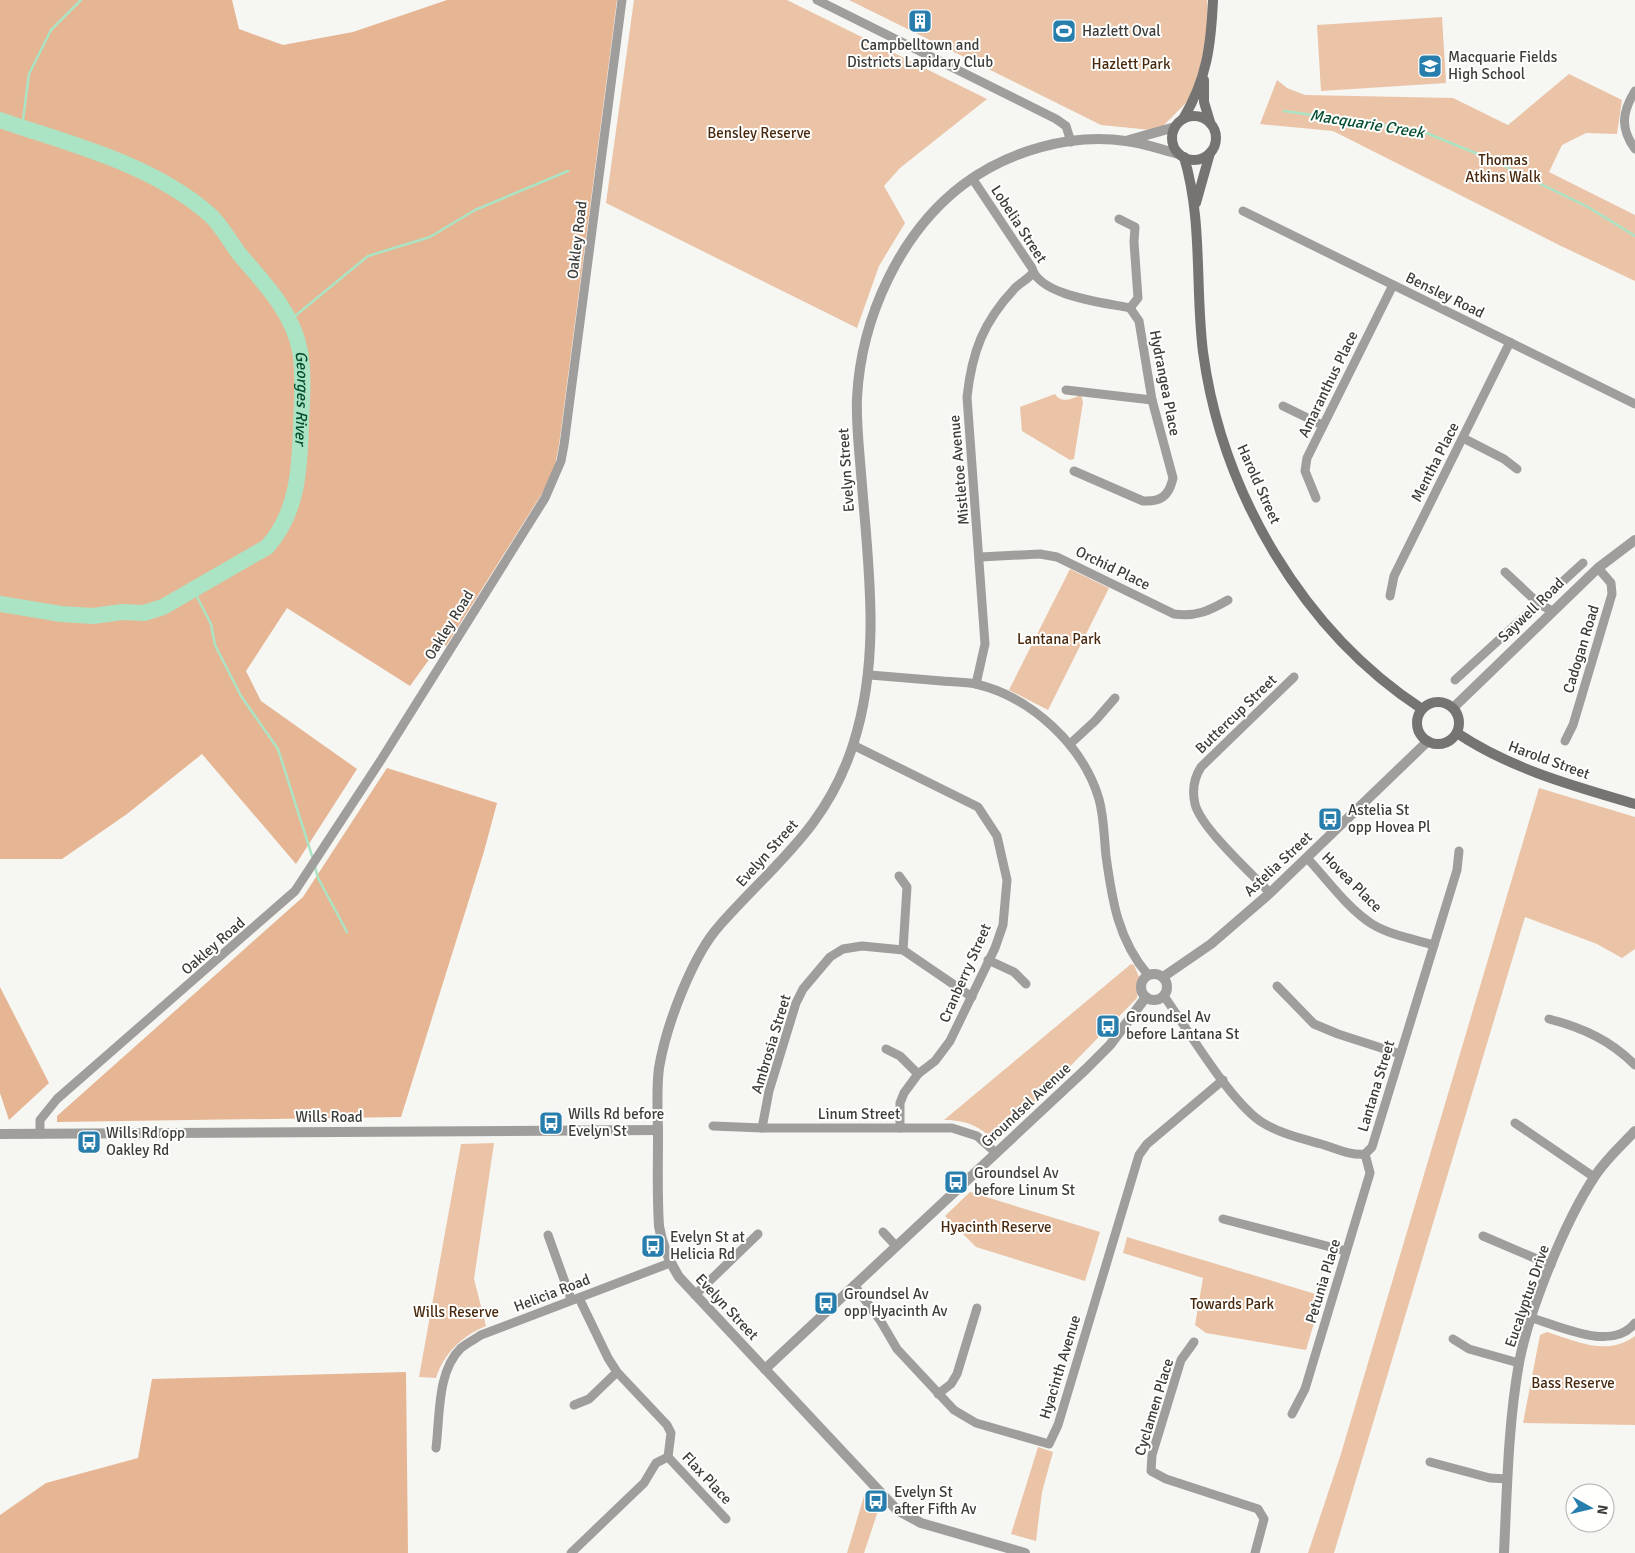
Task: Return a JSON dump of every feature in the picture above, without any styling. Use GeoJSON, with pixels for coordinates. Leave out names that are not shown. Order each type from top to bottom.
{"type":"FeatureCollection","features":[{"type":"Feature","properties":{"kind":"main road"},"geometry":{"type":"LineString","coordinates":[[1204,74],[1183,119],[1175,127],[1172,141],[1181,156],[1200,159],[1210,153],[1216,138],[1203,92],[1204,74],[1211,41],[1213,0]]}},
{"type":"Feature","properties":{"kind":"main road"},"geometry":{"type":"LineString","coordinates":[[1183,119],[1200,116],[1210,122]]}},
{"type":"Feature","properties":{"kind":"main road","name":"Harold Street"},"geometry":{"type":"LineString","coordinates":[[1195,212],[1210,153]]}},
{"type":"Feature","properties":{"kind":"main road","name":"Harold Street"},"geometry":{"type":"LineString","coordinates":[[1181,156],[1195,212],[1199,312],[1203,353],[1211,396],[1231,464],[1251,508],[1287,572],[1324,622],[1382,680],[1422,709]]}},
{"type":"Feature","properties":{"kind":"main road"},"geometry":{"type":"LineString","coordinates":[[1436,702],[1444,702],[1453,708],[1459,721],[1457,733],[1444,743],[1428,742],[1419,733],[1417,724],[1422,709],[1436,702]]}},
{"type":"Feature","properties":{"kind":"main road","name":"Harold Street"},"geometry":{"type":"LineString","coordinates":[[1457,733],[1488,753],[1522,768],[1635,804]]}},
{"type":"Feature","properties":{"kind":"street","name":"Oakley Road"},"geometry":{"type":"LineString","coordinates":[[40,1134],[40,1120],[57,1099],[295,892],[545,498],[558,469],[564,445],[622,0]]}},
{"type":"Feature","properties":{"kind":"street"},"geometry":{"type":"LineString","coordinates":[[817,0],[1056,119],[1066,126],[1071,142]]}},
{"type":"Feature","properties":{"kind":"street"},"geometry":{"type":"LineString","coordinates":[[1635,91],[1624,112],[1623,126],[1635,149]]}},
{"type":"Feature","properties":{"kind":"street","name":"Evelyn Street"},"geometry":{"type":"LineString","coordinates":[[1021,1552],[921,1523],[897,1510],[679,1277],[670,1263],[659,1226],[659,1067],[673,1021],[696,960],[719,925],[780,863],[814,822],[833,792],[853,744],[870,675],[872,617],[857,403],[864,350],[888,277],[904,248],[935,210],[972,178],[1013,156],[1042,147],[1071,142],[1126,140],[1153,135],[1175,127]]}},
{"type":"Feature","properties":{"kind":"street","name":"Evelyn Street"},"geometry":{"type":"LineString","coordinates":[[1126,140],[1181,156]]}},
{"type":"Feature","properties":{"kind":"street","name":"Lobelia Street"},"geometry":{"type":"LineString","coordinates":[[972,178],[1032,268],[1033,274],[1055,290],[1090,302],[1130,308]]}},
{"type":"Feature","properties":{"kind":"street","name":"Bensley Road"},"geometry":{"type":"LineString","coordinates":[[1242,211],[1635,404]]}},
{"type":"Feature","properties":{"kind":"street"},"geometry":{"type":"LineString","coordinates":[[1120,219],[1136,227],[1134,242],[1138,298],[1130,308]]}},
{"type":"Feature","properties":{"kind":"street","name":"Mistletoe Avenue"},"geometry":{"type":"LineString","coordinates":[[976,684],[986,644],[967,397],[970,372],[981,335],[991,317],[1017,286],[1033,274]]}},
{"type":"Feature","properties":{"kind":"street","name":"Amaranthus Place"},"geometry":{"type":"LineString","coordinates":[[1316,498],[1305,471],[1307,458],[1393,285]]}},
{"type":"Feature","properties":{"kind":"street","name":"Hydrangea Place"},"geometry":{"type":"LineString","coordinates":[[1074,471],[1143,501],[1154,502],[1163,498],[1170,490],[1173,478],[1152,400],[1139,321],[1130,308]]}},
{"type":"Feature","properties":{"kind":"street","name":"Mentha Place"},"geometry":{"type":"LineString","coordinates":[[1390,596],[1394,576],[1510,342]]}},
{"type":"Feature","properties":{"kind":"street"},"geometry":{"type":"LineString","coordinates":[[1066,390],[1152,400]]}},
{"type":"Feature","properties":{"kind":"street"},"geometry":{"type":"LineString","coordinates":[[1283,406],[1322,425]]}},
{"type":"Feature","properties":{"kind":"street"},"geometry":{"type":"LineString","coordinates":[[1463,438],[1504,459],[1517,469]]}},
{"type":"Feature","properties":{"kind":"street","name":"Saywell Road"},"geometry":{"type":"LineString","coordinates":[[1453,708],[1598,568],[1635,540]]}},
{"type":"Feature","properties":{"kind":"street","name":"Orchid Place"},"geometry":{"type":"LineString","coordinates":[[980,557],[1040,554],[1057,556],[1174,614],[1187,616],[1205,613],[1228,600]]}},
{"type":"Feature","properties":{"kind":"street"},"geometry":{"type":"LineString","coordinates":[[1455,680],[1583,563]]}},
{"type":"Feature","properties":{"kind":"street","name":"Cadogan Road"},"geometry":{"type":"LineString","coordinates":[[1565,742],[1573,724],[1612,594],[1610,583],[1598,568]]}},
{"type":"Feature","properties":{"kind":"street"},"geometry":{"type":"LineString","coordinates":[[1505,572],[1538,603],[1552,611]]}},
{"type":"Feature","properties":{"kind":"street"},"geometry":{"type":"LineString","coordinates":[[870,675],[976,684],[1008,697],[1035,712],[1070,744],[1083,765],[1099,799],[1113,903],[1118,925],[1127,946],[1148,975]]}},
{"type":"Feature","properties":{"kind":"street","name":"Buttercup Street"},"geometry":{"type":"LineString","coordinates":[[1270,893],[1202,820],[1195,804],[1195,776],[1201,767],[1294,677]]}},
{"type":"Feature","properties":{"kind":"street"},"geometry":{"type":"LineString","coordinates":[[1070,744],[1115,698]]}},
{"type":"Feature","properties":{"kind":"street","name":"Astelia Street"},"geometry":{"type":"LineString","coordinates":[[1163,977],[1211,944],[1270,893],[1428,742]]}},
{"type":"Feature","properties":{"kind":"street","name":"Cranberry Street"},"geometry":{"type":"LineString","coordinates":[[853,744],[978,806],[997,836],[1008,880],[1002,925],[972,997],[950,1040],[935,1061],[918,1074],[904,1093],[900,1103],[900,1128]]}},
{"type":"Feature","properties":{"kind":"street","name":"Lantana Street"},"geometry":{"type":"LineString","coordinates":[[1164,996],[1223,1080],[1250,1113],[1274,1129],[1354,1154],[1366,1154],[1372,1146],[1434,945],[1457,870],[1459,851]]}},
{"type":"Feature","properties":{"kind":"street","name":"Hovea Place"},"geometry":{"type":"LineString","coordinates":[[1308,858],[1352,907],[1371,923],[1391,932],[1434,945]]}},
{"type":"Feature","properties":{"kind":"street"},"geometry":{"type":"LineString","coordinates":[[899,876],[907,887],[903,950]]}},
{"type":"Feature","properties":{"kind":"street","name":"Ambrosia Street"},"geometry":{"type":"LineString","coordinates":[[762,1128],[769,1091],[796,1003],[808,984],[830,957],[843,949],[862,946],[903,950],[972,997]]}},
{"type":"Feature","properties":{"kind":"street"},"geometry":{"type":"LineString","coordinates":[[988,960],[1014,972],[1026,984]]}},
{"type":"Feature","properties":{"kind":"street"},"geometry":{"type":"LineString","coordinates":[[1156,974],[1163,977],[1167,986],[1164,996],[1155,1000],[1146,997],[1141,986],[1148,975],[1156,974]]}},
{"type":"Feature","properties":{"kind":"street"},"geometry":{"type":"LineString","coordinates":[[1276,986],[1314,1024],[1338,1034],[1400,1054]]}},
{"type":"Feature","properties":{"kind":"street","name":"Groundsel Avenue"},"geometry":{"type":"LineString","coordinates":[[764,1369],[1110,1046],[1146,997]]}},
{"type":"Feature","properties":{"kind":"street"},"geometry":{"type":"LineString","coordinates":[[1549,1019],[1582,1028],[1607,1042],[1635,1065]]}},
{"type":"Feature","properties":{"kind":"street"},"geometry":{"type":"LineString","coordinates":[[886,1049],[900,1056],[918,1074]]}},
{"type":"Feature","properties":{"kind":"street","name":"Hyacinth Avenue"},"geometry":{"type":"LineString","coordinates":[[854,1285],[880,1320],[897,1349],[954,1410],[976,1423],[1049,1444],[1058,1425],[1139,1155],[1147,1144],[1223,1080]]}},
{"type":"Feature","properties":{"kind":"street"},"geometry":{"type":"LineString","coordinates":[[1514,1123],[1594,1177]]}},
{"type":"Feature","properties":{"kind":"street","name":"Linum Street"},"geometry":{"type":"LineString","coordinates":[[714,1126],[961,1130],[977,1136],[996,1153]]}},
{"type":"Feature","properties":{"kind":"street","name":"Wills Road"},"geometry":{"type":"LineString","coordinates":[[0,1134],[658,1130]]}},
{"type":"Feature","properties":{"kind":"street","name":"Eucalyptus Drive"},"geometry":{"type":"LineString","coordinates":[[1504,1553],[1507,1479],[1520,1362],[1532,1318],[1551,1265],[1594,1177],[1612,1152],[1634,1134]]}},
{"type":"Feature","properties":{"kind":"street","name":"Petunia Place"},"geometry":{"type":"LineString","coordinates":[[1292,1414],[1305,1389],[1370,1173],[1366,1154]]}},
{"type":"Feature","properties":{"kind":"street"},"geometry":{"type":"LineString","coordinates":[[1223,1219],[1346,1251]]}},
{"type":"Feature","properties":{"kind":"street"},"geometry":{"type":"LineString","coordinates":[[883,1232],[896,1246]]}},
{"type":"Feature","properties":{"kind":"street"},"geometry":{"type":"LineString","coordinates":[[695,1294],[758,1234]]}},
{"type":"Feature","properties":{"kind":"street"},"geometry":{"type":"LineString","coordinates":[[548,1236],[575,1299],[602,1350],[618,1372],[667,1425],[671,1433],[668,1456],[656,1462],[644,1483],[571,1553]]}},
{"type":"Feature","properties":{"kind":"street"},"geometry":{"type":"LineString","coordinates":[[1483,1236],[1551,1265]]}},
{"type":"Feature","properties":{"kind":"street","name":"Helicia Road"},"geometry":{"type":"LineString","coordinates":[[436,1448],[445,1377],[451,1362],[462,1347],[481,1335],[670,1263]]}},
{"type":"Feature","properties":{"kind":"street"},"geometry":{"type":"LineString","coordinates":[[938,1394],[951,1384],[957,1374],[976,1308]]}},
{"type":"Feature","properties":{"kind":"street"},"geometry":{"type":"LineString","coordinates":[[1532,1318],[1601,1338],[1621,1335],[1635,1323]]}},
{"type":"Feature","properties":{"kind":"street"},"geometry":{"type":"LineString","coordinates":[[1453,1339],[1469,1349],[1520,1362]]}},
{"type":"Feature","properties":{"kind":"street","name":"Cyclamen Place"},"geometry":{"type":"LineString","coordinates":[[1194,1342],[1181,1360],[1152,1454],[1151,1472],[1166,1480],[1258,1508],[1264,1519],[1255,1553]]}},
{"type":"Feature","properties":{"kind":"street"},"geometry":{"type":"LineString","coordinates":[[574,1405],[589,1399],[618,1372]]}},
{"type":"Feature","properties":{"kind":"street","name":"Flax Place"},"geometry":{"type":"LineString","coordinates":[[668,1456],[726,1519]]}},
{"type":"Feature","properties":{"kind":"street"},"geometry":{"type":"LineString","coordinates":[[1430,1462],[1490,1478],[1507,1479]]}},
{"type":"Feature","properties":{"kind":"green space","name":"Bensley Reserve"},"geometry":{"type":"Polygon","coordinates":[[[634,0],[787,0],[987,99],[900,168],[884,186],[905,223],[879,266],[857,328],[606,203],[634,0]]]}},
{"type":"Feature","properties":{"kind":"green space","name":"Hazlett Park"},"geometry":{"type":"Polygon","coordinates":[[[849,0],[1207,0],[1208,19],[1204,53],[1190,99],[1163,126],[1151,130],[1101,125],[849,0]]]}},
{"type":"Feature","properties":{"kind":"green space"},"geometry":{"type":"Polygon","coordinates":[[[1442,17],[1446,83],[1321,91],[1317,25],[1442,17]]]}},
{"type":"Feature","properties":{"kind":"green space","name":"Thomas Atkins Walk"},"geometry":{"type":"Polygon","coordinates":[[[1569,74],[1622,100],[1617,134],[1586,133],[1562,145],[1549,172],[1635,215],[1635,281],[1561,246],[1333,131],[1260,124],[1277,80],[1287,88],[1305,95],[1453,98],[1508,125],[1569,74]]]}},
{"type":"Feature","properties":{"kind":"green space"},"geometry":{"type":"Polygon","coordinates":[[[1055,394],[1064,400],[1081,395],[1083,402],[1074,459],[1070,460],[1022,431],[1020,407],[1055,394]]]}},
{"type":"Feature","properties":{"kind":"green space","name":"Lantana Park"},"geometry":{"type":"Polygon","coordinates":[[[1070,569],[1109,588],[1048,710],[1009,690],[1070,569]]]}},
{"type":"Feature","properties":{"kind":"green space"},"geometry":{"type":"Polygon","coordinates":[[[1539,788],[1635,817],[1635,949],[1622,958],[1597,944],[1525,917],[1334,1553],[1308,1553],[1340,1457],[1539,788]]]}},
{"type":"Feature","properties":{"kind":"green space"},"geometry":{"type":"Polygon","coordinates":[[[1131,964],[1134,965],[1139,977],[1137,998],[996,1142],[972,1125],[959,1121],[944,1120],[1131,964]]]}},
{"type":"Feature","properties":{"kind":"green space","name":"Wills Reserve"},"geometry":{"type":"Polygon","coordinates":[[[494,1143],[474,1279],[486,1326],[469,1335],[455,1346],[439,1369],[436,1378],[419,1377],[461,1144],[494,1143]]]}},
{"type":"Feature","properties":{"kind":"green space","name":"Hyacinth Reserve"},"geometry":{"type":"Polygon","coordinates":[[[970,1192],[1100,1232],[1085,1281],[976,1247],[945,1216],[970,1192]]]}},
{"type":"Feature","properties":{"kind":"green space","name":"Towards Park"},"geometry":{"type":"Polygon","coordinates":[[[1127,1237],[1322,1296],[1306,1350],[1206,1333],[1195,1325],[1203,1278],[1123,1253],[1127,1237]]]}},
{"type":"Feature","properties":{"kind":"green space","name":"Bass Reserve"},"geometry":{"type":"Polygon","coordinates":[[[1547,1332],[1580,1343],[1602,1346],[1614,1346],[1635,1336],[1635,1425],[1523,1423],[1540,1335],[1547,1332]]]}},
{"type":"Feature","properties":{"kind":"green space"},"geometry":{"type":"Polygon","coordinates":[[[1038,1447],[1053,1452],[1042,1492],[1036,1541],[1011,1534],[1038,1447]]]}},
{"type":"Feature","properties":{"kind":"green space"},"geometry":{"type":"Polygon","coordinates":[[[864,1496],[878,1511],[864,1553],[847,1553],[864,1496]]]}},
{"type":"Feature","properties":{"kind":"shaded area"},"geometry":{"type":"Polygon","coordinates":[[[0,0],[232,0],[239,29],[283,45],[353,32],[447,0],[617,0],[559,445],[554,470],[546,487],[446,646],[441,643],[410,686],[287,608],[246,671],[261,701],[357,769],[296,864],[202,754],[127,814],[62,859],[0,859],[0,0]]]}},
{"type":"Feature","properties":{"kind":"shaded area"},"geometry":{"type":"Polygon","coordinates":[[[387,768],[497,803],[483,855],[401,1117],[57,1122],[57,1116],[303,897],[387,768]]]}},
{"type":"Feature","properties":{"kind":"shaded area"},"geometry":{"type":"Polygon","coordinates":[[[0,987],[49,1083],[9,1120],[0,1093],[0,987]]]}},
{"type":"Feature","properties":{"kind":"shaded area"},"geometry":{"type":"Polygon","coordinates":[[[406,1372],[408,1553],[0,1553],[0,1515],[46,1483],[138,1458],[152,1379],[406,1372]]]}},
{"type":"Feature","properties":{"kind":"waterway"},"geometry":{"type":"LineString","coordinates":[[22,127],[29,74],[51,30],[81,0]]}},
{"type":"Feature","properties":{"kind":"waterway","name":"Macquarie Creek"},"geometry":{"type":"LineString","coordinates":[[1284,111],[1419,130],[1485,157],[1588,207],[1635,236]]}},
{"type":"Feature","properties":{"kind":"waterway","name":"Georges River"},"geometry":{"type":"LineString","coordinates":[[0,120],[82,147],[136,168],[186,196],[209,214],[218,223],[285,312],[296,337],[302,369],[300,456],[295,489],[285,519],[267,547],[163,607],[144,613],[122,612],[93,616],[61,614],[0,604]]}},
{"type":"Feature","properties":{"kind":"waterway"},"geometry":{"type":"LineString","coordinates":[[289,321],[368,256],[430,237],[475,210],[568,171]]}},
{"type":"Feature","properties":{"kind":"waterway"},"geometry":{"type":"LineString","coordinates":[[193,589],[211,624],[215,645],[241,696],[278,749],[313,859]]}},
{"type":"Feature","properties":{"kind":"waterway"},"geometry":{"type":"LineString","coordinates":[[315,867],[318,878],[347,932]]}},
{"type":"Feature","properties":{"kind":"place","name":"Campbelltown and Districts Lapidary Club"},"geometry":{"type":"Point","coordinates":[920,21]}},
{"type":"Feature","properties":{"kind":"place","name":"Hazlett Oval"},"geometry":{"type":"Point","coordinates":[1064,31]}},
{"type":"Feature","properties":{"kind":"place","name":"Macquarie Fields High School"},"geometry":{"type":"Point","coordinates":[1430,66]}},
{"type":"Feature","properties":{"kind":"place","name":"Astelia St opp Hovea Pl"},"geometry":{"type":"Point","coordinates":[1330,819]}},
{"type":"Feature","properties":{"kind":"place","name":"Groundsel Av before Lantana St"},"geometry":{"type":"Point","coordinates":[1108,1026]}},
{"type":"Feature","properties":{"kind":"place","name":"Wills Rd before Evelyn St"},"geometry":{"type":"Point","coordinates":[551,1123]}},
{"type":"Feature","properties":{"kind":"place","name":"Wills Rd opp Oakley Rd"},"geometry":{"type":"Point","coordinates":[89,1142]}},
{"type":"Feature","properties":{"kind":"place","name":"Groundsel Av before Linum St"},"geometry":{"type":"Point","coordinates":[956,1182]}},
{"type":"Feature","properties":{"kind":"place","name":"Evelyn St at Helicia Rd"},"geometry":{"type":"Point","coordinates":[653,1246]}},
{"type":"Feature","properties":{"kind":"place","name":"Groundsel Av opp Hyacinth Av"},"geometry":{"type":"Point","coordinates":[826,1303]}},
{"type":"Feature","properties":{"kind":"place","name":"Evelyn St after Fifth Av"},"geometry":{"type":"Point","coordinates":[876,1501]}}]}
